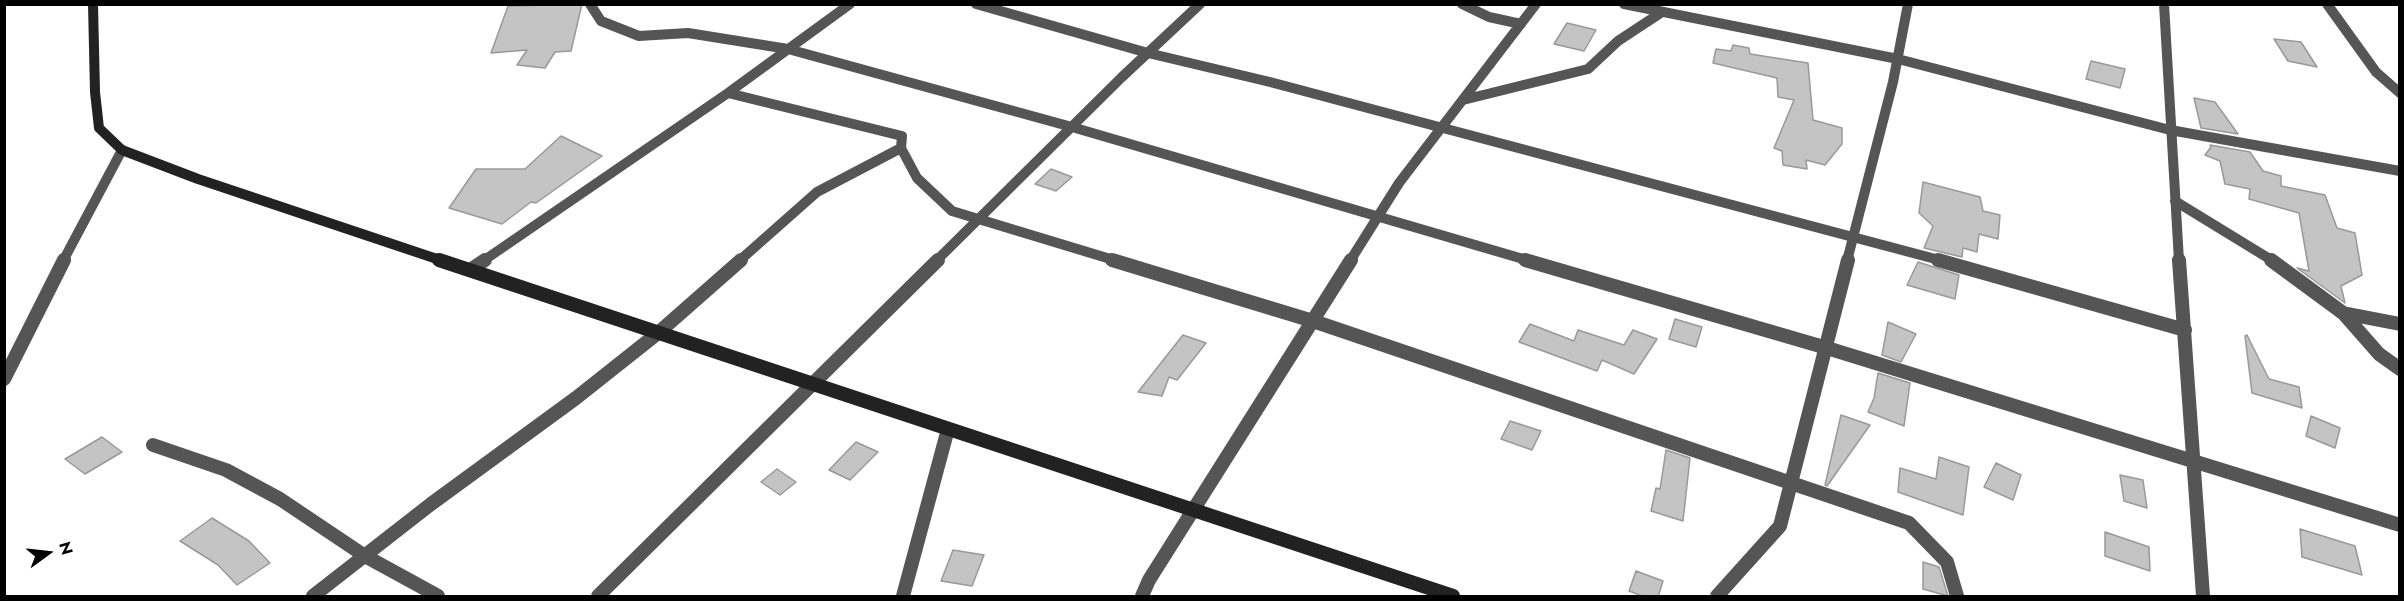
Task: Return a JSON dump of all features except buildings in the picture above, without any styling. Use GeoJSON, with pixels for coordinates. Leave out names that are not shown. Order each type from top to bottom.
{"type":"FeatureCollection","features":[{"type":"Feature","properties":{"kind":"street"},"geometry":{"type":"LineString","coordinates":[[93,4],[94,92],[99,128],[122,150],[209,182],[470,270],[1453,597]]}},
{"type":"Feature","properties":{"kind":"street"},"geometry":{"type":"LineString","coordinates":[[590,4],[602,21],[639,36],[688,33],[788,49],[1072,126],[1377,218],[1827,348],[2400,525]]}},
{"type":"Feature","properties":{"kind":"street"},"geometry":{"type":"LineString","coordinates":[[470,270],[728,93],[850,4]]}},
{"type":"Feature","properties":{"kind":"street"},"geometry":{"type":"LineString","coordinates":[[976,4],[1148,53],[1270,82],[1441,129],[1855,236],[2185,330]]}},
{"type":"Feature","properties":{"kind":"street"},"geometry":{"type":"LineString","coordinates":[[598,597],[814,385],[1072,126],[1200,4]]}},
{"type":"Feature","properties":{"kind":"street"},"geometry":{"type":"LineString","coordinates":[[1462,4],[1489,16],[1521,24]]}},
{"type":"Feature","properties":{"kind":"street"},"geometry":{"type":"LineString","coordinates":[[1143,597],[1149,580],[1399,183],[1536,4]]}},
{"type":"Feature","properties":{"kind":"street"},"geometry":{"type":"LineString","coordinates":[[1624,4],[1898,59],[2170,130],[2400,171]]}},
{"type":"Feature","properties":{"kind":"street"},"geometry":{"type":"LineString","coordinates":[[1717,597],[1780,526],[1855,236],[1898,59],[1908,4]]}},
{"type":"Feature","properties":{"kind":"street"},"geometry":{"type":"LineString","coordinates":[[2164,4],[2170,130],[2203,597]]}},
{"type":"Feature","properties":{"kind":"street"},"geometry":{"type":"LineString","coordinates":[[2327,4],[2376,72],[2400,93]]}},
{"type":"Feature","properties":{"kind":"street"},"geometry":{"type":"LineString","coordinates":[[1463,100],[1588,69],[1618,41],[1662,12]]}},
{"type":"Feature","properties":{"kind":"street"},"geometry":{"type":"LineString","coordinates":[[728,93],[902,136],[901,148],[917,178],[952,211],[1156,271],[1313,321],[1909,522],[1947,562],[1958,597]]}},
{"type":"Feature","properties":{"kind":"street"},"geometry":{"type":"LineString","coordinates":[[313,597],[431,504],[576,398],[658,333],[818,192],[901,148]]}},
{"type":"Feature","properties":{"kind":"street"},"geometry":{"type":"LineString","coordinates":[[4,380],[68,251],[122,150]]}},
{"type":"Feature","properties":{"kind":"street"},"geometry":{"type":"LineString","coordinates":[[2175,201],[2273,261],[2343,313],[2379,354],[2400,369]]}},
{"type":"Feature","properties":{"kind":"street"},"geometry":{"type":"LineString","coordinates":[[2343,313],[2400,324]]}},
{"type":"Feature","properties":{"kind":"street"},"geometry":{"type":"LineString","coordinates":[[903,597],[948,429]]}},
{"type":"Feature","properties":{"kind":"street"},"geometry":{"type":"LineString","coordinates":[[153,445],[226,470],[280,499],[365,556],[438,597]]}}]}
